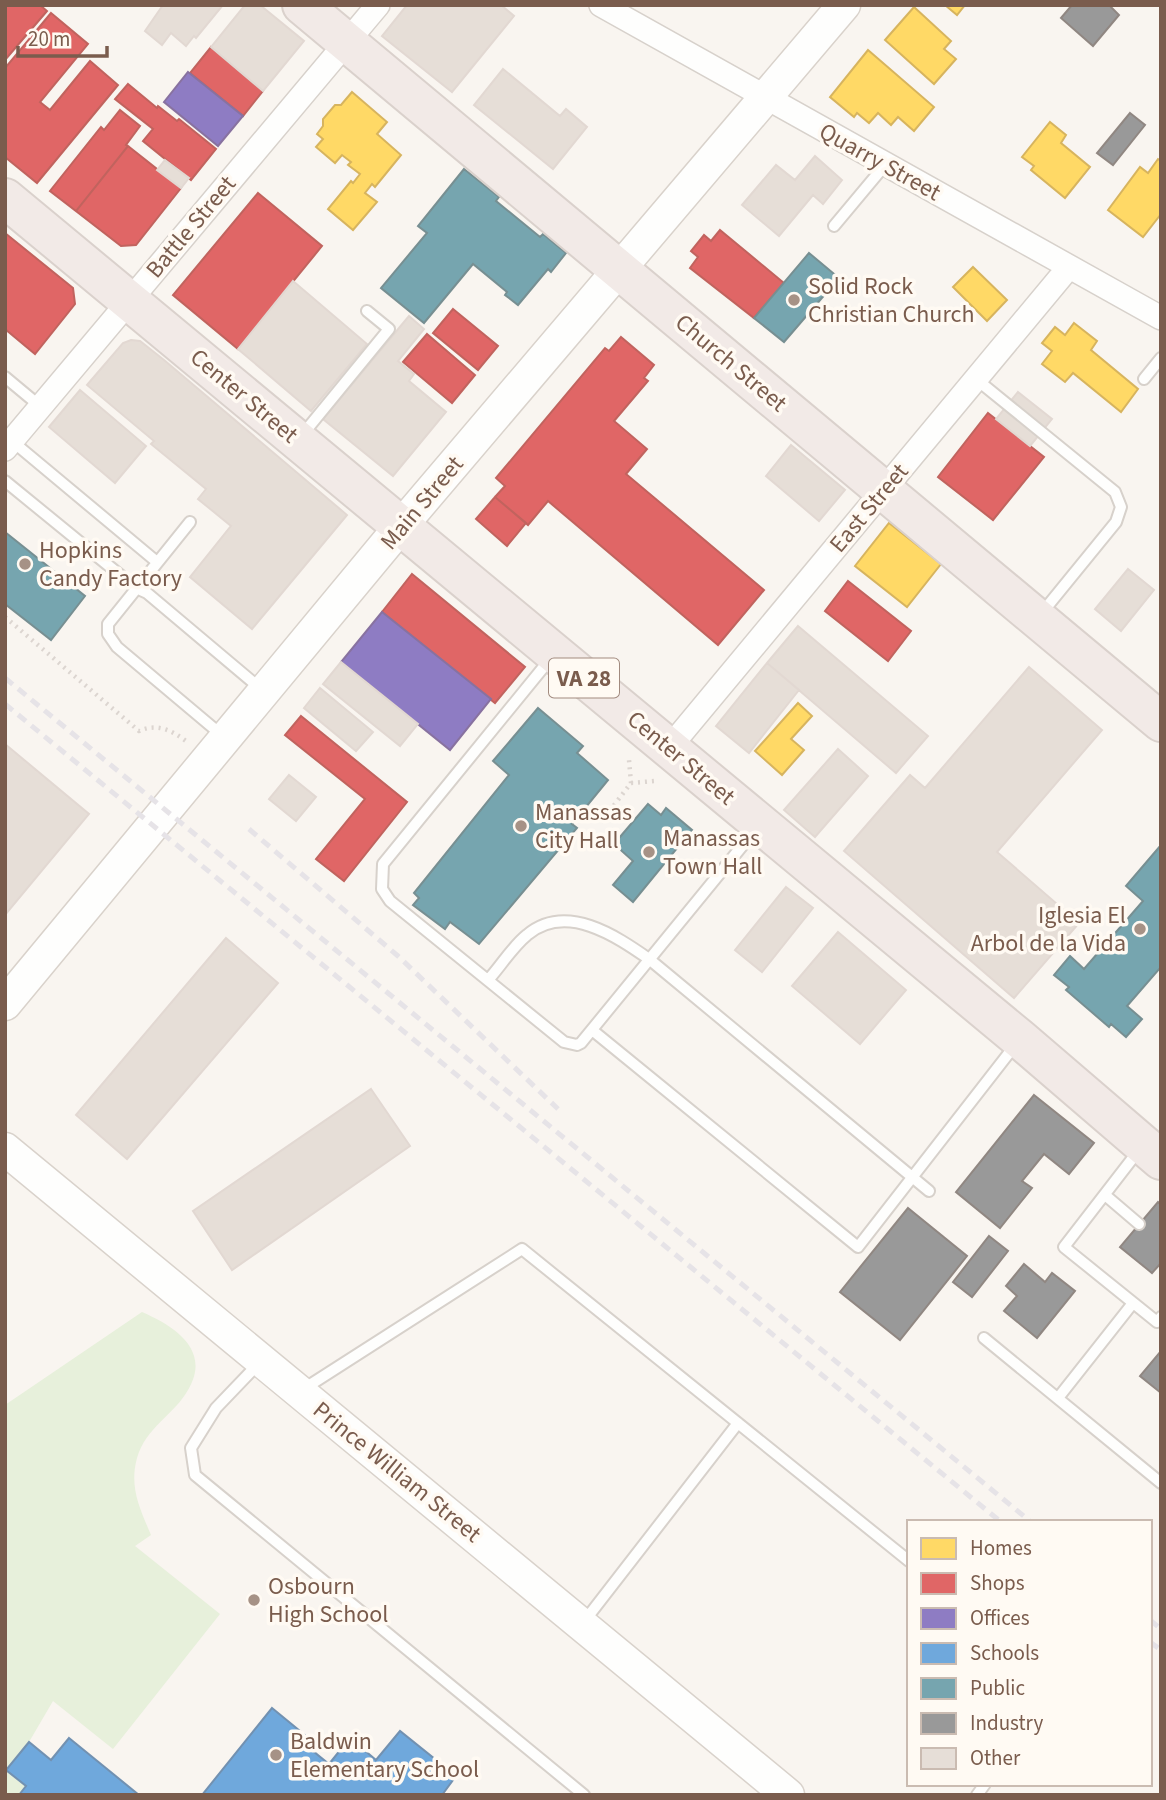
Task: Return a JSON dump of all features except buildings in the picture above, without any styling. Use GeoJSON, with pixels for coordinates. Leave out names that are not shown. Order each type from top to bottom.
{"type":"FeatureCollection","features":[{"type":"Feature","properties":{"kind":"highway","name":"Church Street"},"geometry":{"type":"LineString","coordinates":[[302,5],[1161,722]]}},
{"type":"Feature","properties":{"kind":"highway","name":"Center Street"},"geometry":{"type":"LineString","coordinates":[[5,198],[555,653],[662,765],[760,824],[1152,1152]]}},
{"type":"Feature","properties":{"kind":"street","name":"Battle Street"},"geometry":{"type":"LineString","coordinates":[[9,445],[377,5]]}},
{"type":"Feature","properties":{"kind":"street","name":"Quarry Street"},"geometry":{"type":"LineString","coordinates":[[601,5],[1161,318]]}},
{"type":"Feature","properties":{"kind":"street","name":"Main Street"},"geometry":{"type":"LineString","coordinates":[[5,1004],[401,526],[844,5]]}},
{"type":"Feature","properties":{"kind":"street","name":"East Street"},"geometry":{"type":"LineString","coordinates":[[662,765],[883,490],[1069,267]]}},
{"type":"Feature","properties":{"kind":"street","name":"Prince William Street"},"geometry":{"type":"LineString","coordinates":[[5,1149],[788,1795]]}},
{"type":"Feature","properties":{"kind":"lane"},"geometry":{"type":"LineString","coordinates":[[834,226],[885,165]]}},
{"type":"Feature","properties":{"kind":"lane"},"geometry":{"type":"LineString","coordinates":[[298,441],[389,329],[367,311]]}},
{"type":"Feature","properties":{"kind":"lane"},"geometry":{"type":"LineString","coordinates":[[1144,379],[1161,358]]}},
{"type":"Feature","properties":{"kind":"lane"},"geometry":{"type":"LineString","coordinates":[[5,377],[41,407]]}},
{"type":"Feature","properties":{"kind":"lane"},"geometry":{"type":"LineString","coordinates":[[976,379],[1115,492],[1121,507],[1116,522],[1037,619]]}},
{"type":"Feature","properties":{"kind":"lane"},"geometry":{"type":"LineString","coordinates":[[9,445],[157,562]]}},
{"type":"Feature","properties":{"kind":"lane"},"geometry":{"type":"LineString","coordinates":[[5,481],[136,588],[148,593],[264,692]]}},
{"type":"Feature","properties":{"kind":"lane"},"geometry":{"type":"LineString","coordinates":[[190,522],[108,624],[108,634],[117,647],[218,748]]}},
{"type":"Feature","properties":{"kind":"lane"},"geometry":{"type":"LineString","coordinates":[[555,653],[383,864],[382,888],[390,901],[564,1042],[577,1045],[760,824]]}},
{"type":"Feature","properties":{"kind":"lane"},"geometry":{"type":"LineString","coordinates":[[488,980],[528,934],[550,923],[581,922],[599,928],[649,959],[929,1191]]}},
{"type":"Feature","properties":{"kind":"lane"},"geometry":{"type":"LineString","coordinates":[[592,1030],[858,1247],[1020,1039]]}},
{"type":"Feature","properties":{"kind":"lane"},"geometry":{"type":"LineString","coordinates":[[1152,1152],[1105,1195],[1064,1247],[1157,1322],[1161,1317]]}},
{"type":"Feature","properties":{"kind":"lane"},"geometry":{"type":"LineString","coordinates":[[1105,1195],[1139,1224]]}},
{"type":"Feature","properties":{"kind":"lane"},"geometry":{"type":"LineString","coordinates":[[300,1392],[522,1249],[907,1558]]}},
{"type":"Feature","properties":{"kind":"lane"},"geometry":{"type":"LineString","coordinates":[[1058,1398],[1133,1303]]}},
{"type":"Feature","properties":{"kind":"lane"},"geometry":{"type":"LineString","coordinates":[[984,1338],[1161,1483]]}},
{"type":"Feature","properties":{"kind":"lane"},"geometry":{"type":"LineString","coordinates":[[262,1360],[216,1408],[191,1448],[195,1475],[584,1795]]}},
{"type":"Feature","properties":{"kind":"lane"},"geometry":{"type":"LineString","coordinates":[[582,1624],[738,1423]]}},
{"type":"Feature","properties":{"kind":"path"},"geometry":{"type":"LineString","coordinates":[[5,617],[139,731],[149,727],[167,729],[218,748]]}},
{"type":"Feature","properties":{"kind":"path"},"geometry":{"type":"LineString","coordinates":[[628,758],[631,783]]}},
{"type":"Feature","properties":{"kind":"path"},"geometry":{"type":"LineString","coordinates":[[601,822],[631,783],[662,765]]}},
{"type":"Feature","properties":{"kind":"green space"},"geometry":{"type":"Polygon","coordinates":[[[142,1312],[177,1332],[192,1351],[195,1363],[194,1376],[188,1390],[153,1429],[137,1458],[135,1488],[151,1535],[135,1546],[220,1614],[113,1749],[53,1701],[29,1742],[7,1770],[26,1786],[19,1795],[5,1795],[5,1405],[142,1312]]]}},
{"type":"Feature","properties":{"kind":"railway"},"geometry":{"type":"LineString","coordinates":[[5,678],[1029,1520]]}},
{"type":"Feature","properties":{"kind":"railway"},"geometry":{"type":"LineString","coordinates":[[5,704],[999,1520]]}},
{"type":"Feature","properties":{"kind":"railway"},"geometry":{"type":"LineString","coordinates":[[249,829],[398,956],[558,1109]]}},
{"type":"Feature","properties":{"kind":"railway"},"geometry":{"type":"LineString","coordinates":[[1152,1622],[1161,1629]]}},
{"type":"Feature","properties":{"kind":"railway"},"geometry":{"type":"LineString","coordinates":[[1152,1643],[1161,1650]]}},
{"type":"Feature","properties":{"kind":"place","name":"Solid Rock Christian Church"},"geometry":{"type":"Point","coordinates":[794,300]}},
{"type":"Feature","properties":{"kind":"place","name":"Hopkins Candy Factory"},"geometry":{"type":"Point","coordinates":[25,564]}},
{"type":"Feature","properties":{"kind":"place","name":"Manassas City Hall"},"geometry":{"type":"Point","coordinates":[521,826]}},
{"type":"Feature","properties":{"kind":"place","name":"Manassas Town Hall"},"geometry":{"type":"Point","coordinates":[649,852]}},
{"type":"Feature","properties":{"kind":"place","name":"Iglesia El Arbol de la Vida"},"geometry":{"type":"Point","coordinates":[1140,929]}},
{"type":"Feature","properties":{"kind":"place","name":"Osbourn High School"},"geometry":{"type":"Point","coordinates":[254,1600]}},
{"type":"Feature","properties":{"kind":"place","name":"Baldwin Elementary School"},"geometry":{"type":"Point","coordinates":[276,1755]}}]}
